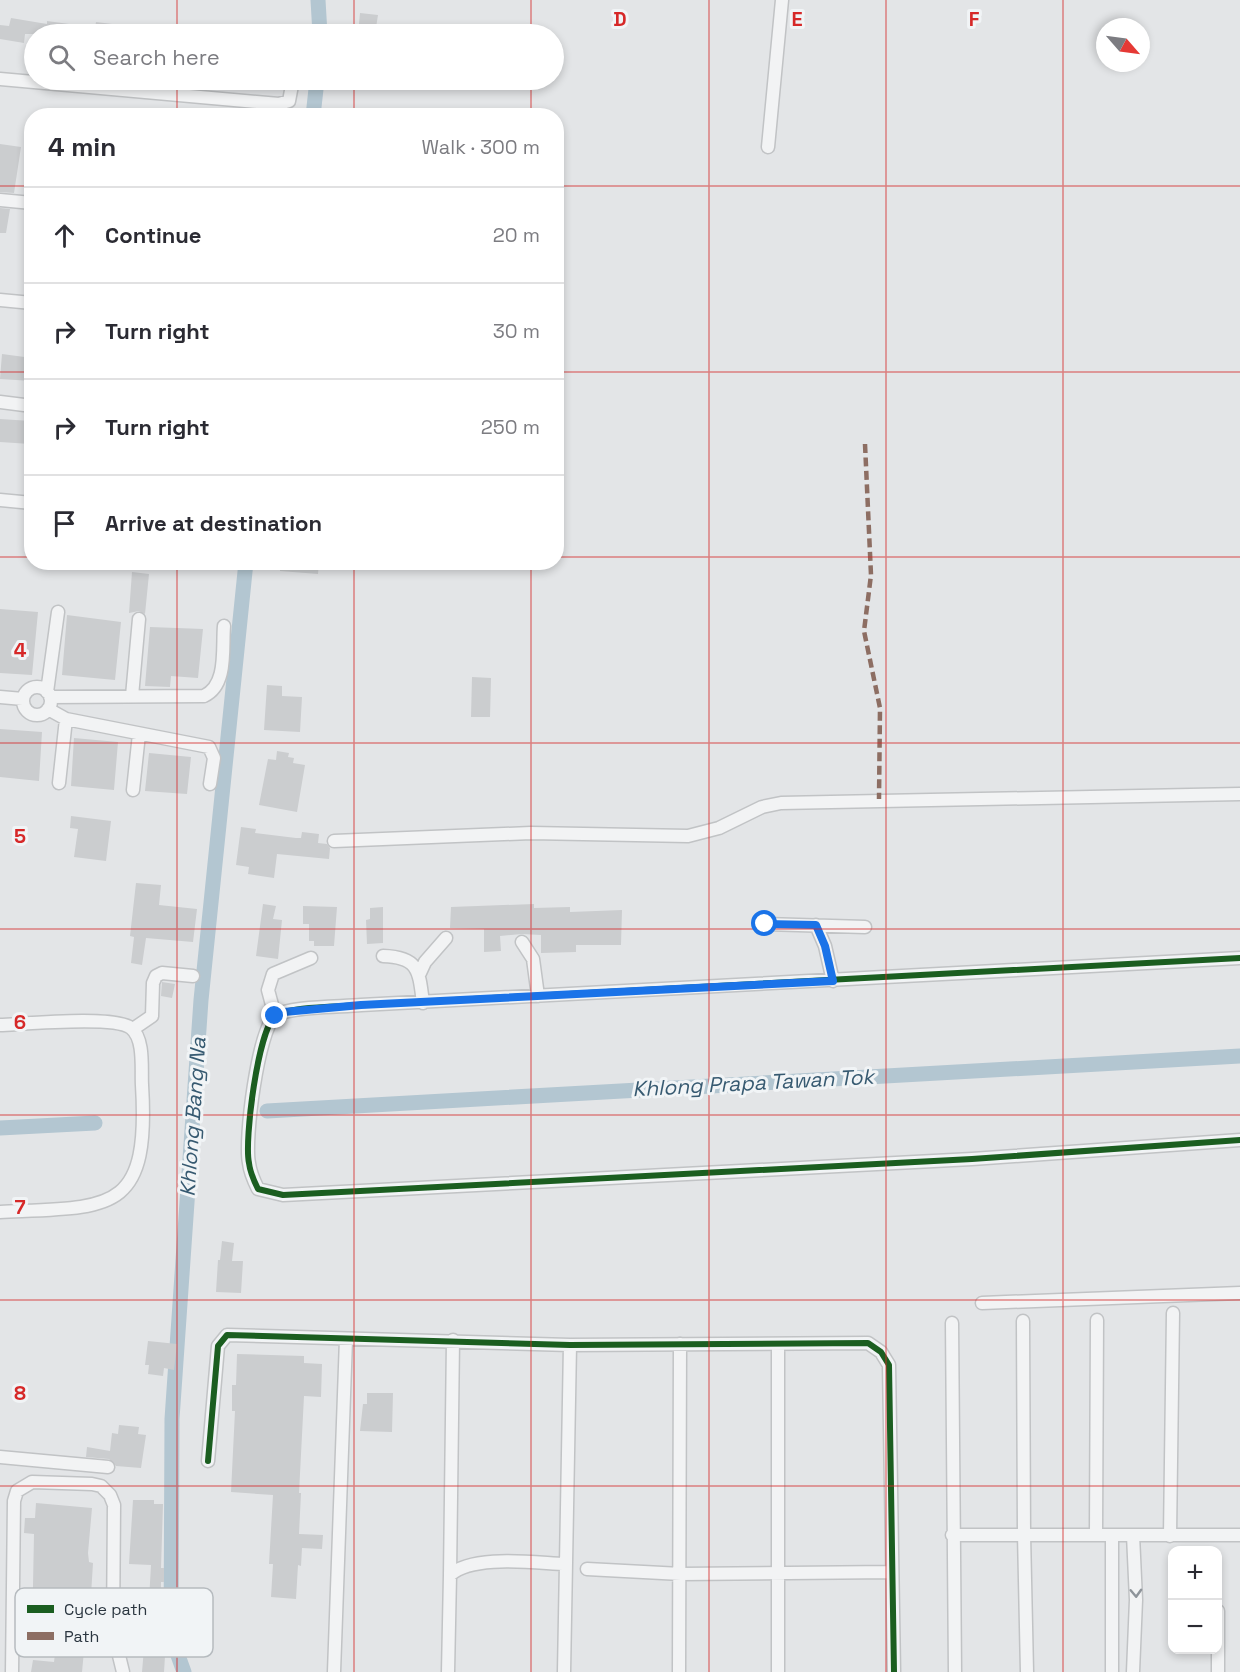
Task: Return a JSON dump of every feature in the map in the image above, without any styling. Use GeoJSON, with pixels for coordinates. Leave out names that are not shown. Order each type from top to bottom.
{"type":"FeatureCollection","features":[{"type":"Feature","properties":{"kind":"street"},"geometry":{"type":"LineString","coordinates":[[768,147],[782,0]]}},
{"type":"Feature","properties":{"kind":"street"},"geometry":{"type":"LineString","coordinates":[[0,79],[24,81]]}},
{"type":"Feature","properties":{"kind":"street"},"geometry":{"type":"LineString","coordinates":[[123,90],[279,104],[289,101],[291,90]]}},
{"type":"Feature","properties":{"kind":"street"},"geometry":{"type":"LineString","coordinates":[[0,200],[24,202]]}},
{"type":"Feature","properties":{"kind":"street"},"geometry":{"type":"LineString","coordinates":[[0,300],[24,302]]}},
{"type":"Feature","properties":{"kind":"street"},"geometry":{"type":"LineString","coordinates":[[0,402],[24,405]]}},
{"type":"Feature","properties":{"kind":"street"},"geometry":{"type":"LineString","coordinates":[[0,500],[24,502]]}},
{"type":"Feature","properties":{"kind":"street"},"geometry":{"type":"LineString","coordinates":[[58,612],[48,700],[38,715],[26,711],[23,699],[30,689],[42,688],[48,700],[66,719],[209,747],[214,758],[210,784]]}},
{"type":"Feature","properties":{"kind":"street"},"geometry":{"type":"LineString","coordinates":[[132,696],[139,619]]}},
{"type":"Feature","properties":{"kind":"street"},"geometry":{"type":"LineString","coordinates":[[48,700],[132,696],[191,698],[212,692],[218,684],[224,626]]}},
{"type":"Feature","properties":{"kind":"street"},"geometry":{"type":"LineString","coordinates":[[0,697],[23,699]]}},
{"type":"Feature","properties":{"kind":"street"},"geometry":{"type":"LineString","coordinates":[[59,783],[66,719]]}},
{"type":"Feature","properties":{"kind":"street"},"geometry":{"type":"LineString","coordinates":[[133,790],[139,734]]}},
{"type":"Feature","properties":{"kind":"street"},"geometry":{"type":"LineString","coordinates":[[334,841],[531,833],[688,836],[719,828],[762,807],[781,803],[1240,794]]}},
{"type":"Feature","properties":{"kind":"street"},"geometry":{"type":"LineString","coordinates":[[765,924],[865,927]]}},
{"type":"Feature","properties":{"kind":"street"},"geometry":{"type":"LineString","coordinates":[[816,925],[825,946],[833,981]]}},
{"type":"Feature","properties":{"kind":"street"},"geometry":{"type":"LineString","coordinates":[[419,975],[429,956],[446,938]]}},
{"type":"Feature","properties":{"kind":"street"},"geometry":{"type":"LineString","coordinates":[[522,942],[533,959],[538,996]]}},
{"type":"Feature","properties":{"kind":"street"},"geometry":{"type":"LineString","coordinates":[[383,956],[406,959],[419,975],[423,1003]]}},
{"type":"Feature","properties":{"kind":"street"},"geometry":{"type":"LineString","coordinates":[[311,958],[273,974],[268,990],[275,1016],[260,1046],[247,1145],[248,1162],[258,1189],[283,1195],[972,1158],[1240,1140]]}},
{"type":"Feature","properties":{"kind":"street"},"geometry":{"type":"LineString","coordinates":[[275,1016],[294,1011],[538,996],[1240,958]]}},
{"type":"Feature","properties":{"kind":"street"},"geometry":{"type":"LineString","coordinates":[[133,1029],[152,1016],[153,982],[156,976],[162,973],[193,976]]}},
{"type":"Feature","properties":{"kind":"street"},"geometry":{"type":"LineString","coordinates":[[0,1026],[94,1022],[124,1024],[133,1029],[138,1037],[141,1056],[143,1133],[137,1168],[131,1180],[108,1202],[77,1209],[0,1212]]}},
{"type":"Feature","properties":{"kind":"street"},"geometry":{"type":"LineString","coordinates":[[982,1303],[1240,1293]]}},
{"type":"Feature","properties":{"kind":"street"},"geometry":{"type":"LineString","coordinates":[[1170,1536],[1173,1313]]}},
{"type":"Feature","properties":{"kind":"street"},"geometry":{"type":"LineString","coordinates":[[1096,1534],[1097,1320]]}},
{"type":"Feature","properties":{"kind":"street"},"geometry":{"type":"LineString","coordinates":[[1023,1321],[1027,1672]]}},
{"type":"Feature","properties":{"kind":"street"},"geometry":{"type":"LineString","coordinates":[[952,1323],[952,1535],[955,1672]]}},
{"type":"Feature","properties":{"kind":"street"},"geometry":{"type":"LineString","coordinates":[[208,1461],[218,1346],[222,1338],[227,1335],[570,1345],[868,1343],[876,1347],[889,1365],[894,1672]]}},
{"type":"Feature","properties":{"kind":"street"},"geometry":{"type":"LineString","coordinates":[[334,1672],[346,1339]]}},
{"type":"Feature","properties":{"kind":"street"},"geometry":{"type":"LineString","coordinates":[[448,1672],[453,1340]]}},
{"type":"Feature","properties":{"kind":"street"},"geometry":{"type":"LineString","coordinates":[[679,1672],[680,1344]]}},
{"type":"Feature","properties":{"kind":"street"},"geometry":{"type":"LineString","coordinates":[[778,1344],[778,1672]]}},
{"type":"Feature","properties":{"kind":"street"},"geometry":{"type":"LineString","coordinates":[[564,1672],[570,1345]]}},
{"type":"Feature","properties":{"kind":"street"},"geometry":{"type":"LineString","coordinates":[[0,1457],[108,1467]]}},
{"type":"Feature","properties":{"kind":"street"},"geometry":{"type":"LineString","coordinates":[[12,1672],[14,1501],[17,1491],[32,1482],[101,1486],[110,1495],[116,1518],[115,1588]]}},
{"type":"Feature","properties":{"kind":"street"},"geometry":{"type":"LineString","coordinates":[[952,1535],[1096,1534],[1217,1537],[1240,1535]]}},
{"type":"Feature","properties":{"kind":"street"},"geometry":{"type":"LineString","coordinates":[[1112,1535],[1112,1670],[1133,1671],[1136,1600],[1133,1535]]}},
{"type":"Feature","properties":{"kind":"street"},"geometry":{"type":"LineString","coordinates":[[1217,1537],[1217,1546]]}},
{"type":"Feature","properties":{"kind":"street"},"geometry":{"type":"LineString","coordinates":[[450,1575],[459,1567],[499,1562],[566,1564]]}},
{"type":"Feature","properties":{"kind":"street"},"geometry":{"type":"LineString","coordinates":[[587,1569],[681,1574],[892,1572]]}},
{"type":"Feature","properties":{"kind":"street"},"geometry":{"type":"LineString","coordinates":[[1218,1654],[1218,1672]]}},
{"type":"Feature","properties":{"kind":"street"},"geometry":{"type":"LineString","coordinates":[[120,1657],[123,1672]]}},
{"type":"Feature","properties":{"kind":"building"},"geometry":{"type":"Polygon","coordinates":[[[360,13],[378,15],[377,24],[359,24],[360,13]]]}},
{"type":"Feature","properties":{"kind":"building"},"geometry":{"type":"Polygon","coordinates":[[[11,18],[47,24],[24,24],[24,43],[0,39],[0,25],[9,26],[11,18]]]}},
{"type":"Feature","properties":{"kind":"building"},"geometry":{"type":"Polygon","coordinates":[[[47,21],[69,24],[47,24],[47,21]]]}},
{"type":"Feature","properties":{"kind":"building"},"geometry":{"type":"Polygon","coordinates":[[[0,144],[21,147],[14,193],[0,192],[0,144]]]}},
{"type":"Feature","properties":{"kind":"building"},"geometry":{"type":"Polygon","coordinates":[[[0,208],[10,209],[6,233],[0,233],[0,208]]]}},
{"type":"Feature","properties":{"kind":"building"},"geometry":{"type":"Polygon","coordinates":[[[2,354],[24,357],[24,380],[0,379],[2,354]]]}},
{"type":"Feature","properties":{"kind":"building"},"geometry":{"type":"Polygon","coordinates":[[[0,419],[24,421],[24,444],[0,442],[0,419]]]}},
{"type":"Feature","properties":{"kind":"building"},"geometry":{"type":"Polygon","coordinates":[[[280,570],[318,570],[318,574],[280,570]]]}},
{"type":"Feature","properties":{"kind":"building"},"geometry":{"type":"Polygon","coordinates":[[[132,572],[149,574],[145,614],[139,611],[129,613],[132,572]]]}},
{"type":"Feature","properties":{"kind":"building"},"geometry":{"type":"Polygon","coordinates":[[[0,609],[38,612],[32,675],[0,673],[0,609]]]}},
{"type":"Feature","properties":{"kind":"building"},"geometry":{"type":"Polygon","coordinates":[[[67,615],[121,622],[115,680],[62,675],[67,615]]]}},
{"type":"Feature","properties":{"kind":"building"},"geometry":{"type":"Polygon","coordinates":[[[150,627],[203,629],[198,678],[171,676],[170,687],[145,686],[150,627]]]}},
{"type":"Feature","properties":{"kind":"building"},"geometry":{"type":"Polygon","coordinates":[[[472,677],[491,678],[490,717],[471,717],[472,677]]]}},
{"type":"Feature","properties":{"kind":"building"},"geometry":{"type":"Polygon","coordinates":[[[267,685],[282,686],[282,696],[302,697],[300,732],[264,730],[267,685]]]}},
{"type":"Feature","properties":{"kind":"building"},"geometry":{"type":"Polygon","coordinates":[[[0,729],[42,732],[39,781],[0,777],[0,729]]]}},
{"type":"Feature","properties":{"kind":"building"},"geometry":{"type":"Polygon","coordinates":[[[74,738],[118,742],[114,790],[71,786],[74,738]]]}},
{"type":"Feature","properties":{"kind":"building"},"geometry":{"type":"Polygon","coordinates":[[[277,751],[289,753],[288,757],[294,758],[293,763],[305,765],[297,812],[259,805],[268,759],[276,760],[277,751]]]}},
{"type":"Feature","properties":{"kind":"building"},"geometry":{"type":"Polygon","coordinates":[[[149,753],[191,757],[187,794],[145,791],[149,753]]]}},
{"type":"Feature","properties":{"kind":"building"},"geometry":{"type":"Polygon","coordinates":[[[71,816],[111,821],[106,861],[74,857],[78,829],[70,828],[71,816]]]}},
{"type":"Feature","properties":{"kind":"building"},"geometry":{"type":"Polygon","coordinates":[[[241,827],[256,829],[255,833],[296,838],[301,838],[302,832],[319,834],[318,843],[327,844],[330,848],[329,859],[277,854],[274,878],[248,874],[249,867],[236,865],[241,827]]]}},
{"type":"Feature","properties":{"kind":"building"},"geometry":{"type":"Polygon","coordinates":[[[136,883],[161,885],[159,905],[197,909],[193,942],[146,938],[142,965],[131,963],[134,937],[130,936],[136,883]]]}},
{"type":"Feature","properties":{"kind":"building"},"geometry":{"type":"Polygon","coordinates":[[[263,904],[276,906],[273,919],[282,920],[278,959],[256,956],[263,904]]]}},
{"type":"Feature","properties":{"kind":"building"},"geometry":{"type":"Polygon","coordinates":[[[534,904],[534,908],[570,907],[570,912],[622,910],[621,945],[576,945],[576,952],[541,953],[541,935],[522,934],[500,936],[501,951],[484,952],[484,929],[450,928],[451,907],[534,904]]]}},
{"type":"Feature","properties":{"kind":"building"},"geometry":{"type":"Polygon","coordinates":[[[303,906],[337,907],[334,946],[314,946],[314,941],[309,941],[309,924],[303,924],[303,906]]]}},
{"type":"Feature","properties":{"kind":"building"},"geometry":{"type":"Polygon","coordinates":[[[383,907],[383,943],[367,944],[366,920],[370,919],[370,908],[383,907]]]}},
{"type":"Feature","properties":{"kind":"building"},"geometry":{"type":"Polygon","coordinates":[[[162,982],[175,984],[172,998],[161,996],[162,982]]]}},
{"type":"Feature","properties":{"kind":"building"},"geometry":{"type":"Polygon","coordinates":[[[222,1241],[234,1243],[232,1261],[243,1261],[241,1293],[216,1292],[222,1241]]]}},
{"type":"Feature","properties":{"kind":"building"},"geometry":{"type":"Polygon","coordinates":[[[148,1341],[177,1344],[174,1370],[164,1368],[163,1376],[148,1374],[149,1365],[145,1365],[148,1341]]]}},
{"type":"Feature","properties":{"kind":"building"},"geometry":{"type":"Polygon","coordinates":[[[237,1354],[304,1356],[304,1363],[322,1364],[321,1397],[304,1396],[299,1534],[323,1535],[322,1549],[302,1548],[301,1566],[298,1565],[296,1599],[271,1597],[273,1564],[269,1564],[273,1495],[231,1492],[235,1411],[232,1411],[232,1385],[236,1385],[237,1354]]]}},
{"type":"Feature","properties":{"kind":"building"},"geometry":{"type":"Polygon","coordinates":[[[367,1393],[393,1393],[392,1432],[360,1431],[363,1404],[367,1404],[367,1393]]]}},
{"type":"Feature","properties":{"kind":"building"},"geometry":{"type":"Polygon","coordinates":[[[119,1425],[139,1427],[138,1434],[146,1435],[141,1468],[116,1466],[109,1459],[86,1457],[87,1447],[110,1451],[112,1433],[118,1434],[119,1425]]]}},
{"type":"Feature","properties":{"kind":"building"},"geometry":{"type":"Polygon","coordinates":[[[133,1500],[154,1500],[154,1504],[163,1504],[161,1568],[164,1568],[164,1582],[161,1582],[161,1588],[150,1588],[151,1565],[129,1564],[133,1500]]]}},
{"type":"Feature","properties":{"kind":"building"},"geometry":{"type":"Polygon","coordinates":[[[36,1503],[92,1508],[88,1553],[89,1562],[93,1563],[91,1588],[33,1588],[34,1534],[24,1533],[25,1518],[35,1518],[36,1503]]]}},
{"type":"Feature","properties":{"kind":"building"},"geometry":{"type":"Polygon","coordinates":[[[55,1657],[83,1657],[82,1672],[31,1672],[33,1660],[54,1662],[55,1657]]]}},
{"type":"Feature","properties":{"kind":"building"},"geometry":{"type":"Polygon","coordinates":[[[143,1657],[165,1657],[164,1672],[142,1672],[143,1657]]]}},
{"type":"Feature","properties":{"kind":"waterway","name":"Khlong Bang Na"},"geometry":{"type":"LineString","coordinates":[[318,0],[319,24]]}},
{"type":"Feature","properties":{"kind":"waterway","name":"Khlong Bang Na"},"geometry":{"type":"LineString","coordinates":[[314,108],[316,90]]}},
{"type":"Feature","properties":{"kind":"waterway","name":"Khlong Bang Na"},"geometry":{"type":"LineString","coordinates":[[171,1588],[172,1419],[201,1000],[245,570]]}},
{"type":"Feature","properties":{"kind":"waterway","name":"Khlong Prapa Tawan Tok"},"geometry":{"type":"LineString","coordinates":[[267,1111],[1240,1056]]}},
{"type":"Feature","properties":{"kind":"waterway","name":"Khlong Prapa Tawan Tok"},"geometry":{"type":"LineString","coordinates":[[0,1128],[95,1123]]}},
{"type":"Feature","properties":{"kind":"waterway","name":"Khlong Bang Na"},"geometry":{"type":"LineString","coordinates":[[179,1657],[184,1672]]}},
{"type":"Feature","properties":{"kind":"marked path"},"geometry":{"type":"LineString","coordinates":[[865,444],[871,575],[864,631],[880,708],[879,799]]}},
{"type":"Feature","properties":{"kind":"cycle path"},"geometry":{"type":"LineString","coordinates":[[1240,958],[291,1010],[275,1016],[263,1042],[254,1086],[248,1151],[250,1170],[258,1189],[283,1195],[972,1159],[1240,1140]]}},
{"type":"Feature","properties":{"kind":"cycle path"},"geometry":{"type":"LineString","coordinates":[[208,1461],[218,1346],[227,1335],[570,1345],[868,1343],[881,1352],[889,1365],[894,1672]]}},
{"type":"Feature","properties":{"kind":"route"},"geometry":{"type":"LineString","coordinates":[[275,1016],[284,1012],[361,1005],[833,981],[825,946],[816,925],[765,924]]}}]}
